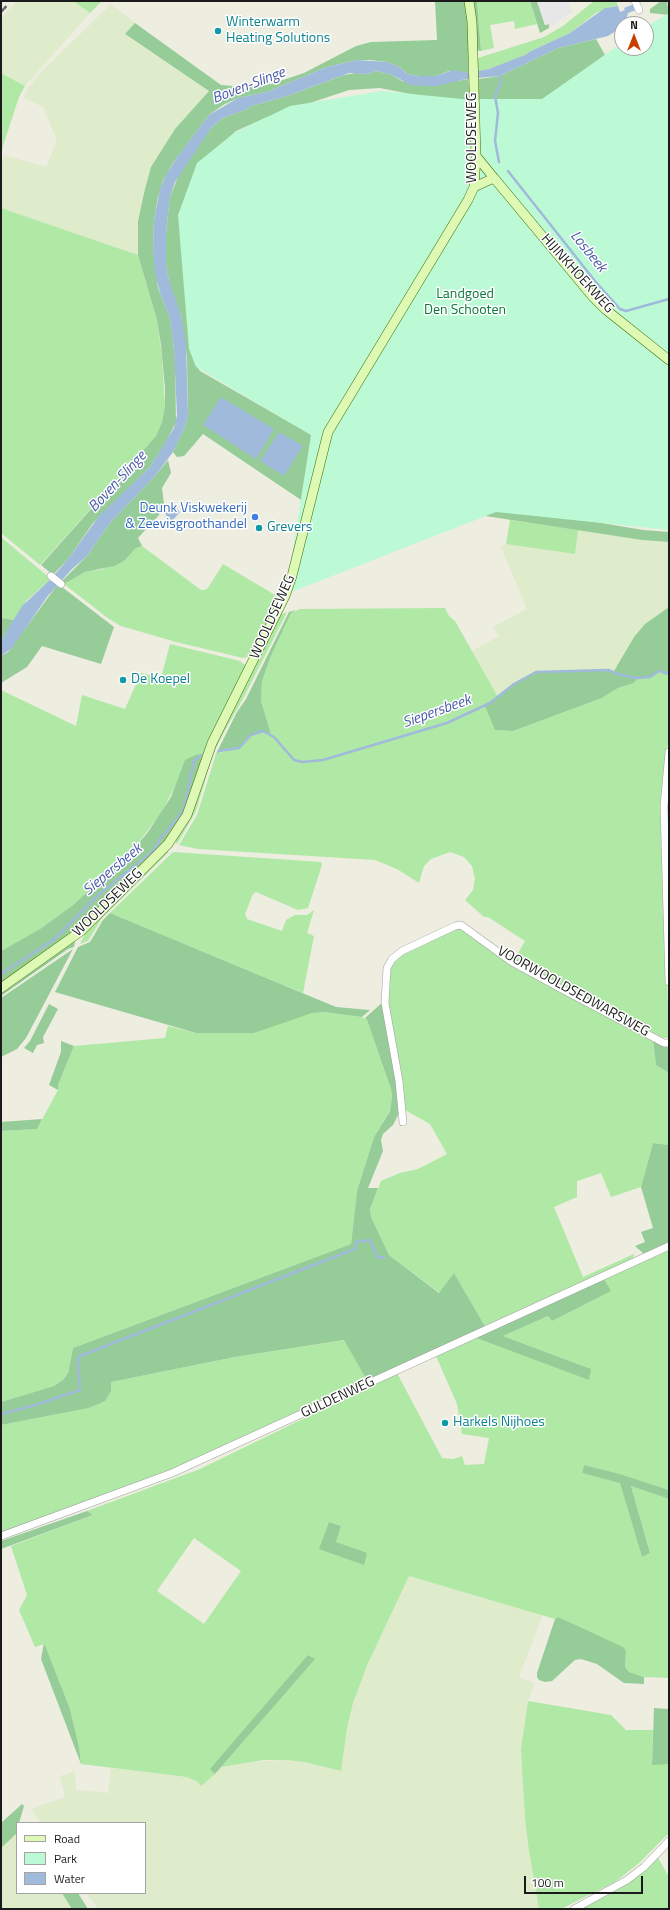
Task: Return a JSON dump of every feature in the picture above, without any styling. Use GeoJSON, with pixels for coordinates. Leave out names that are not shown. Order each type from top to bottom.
{"type":"FeatureCollection","features":[{"type":"Feature","properties":{"kind":"main road","name":"WOOLDSEWEG"},"geometry":{"type":"LineString","coordinates":[[1,988],[81,931],[168,844],[182,824],[193,801],[212,743],[285,596],[292,576],[328,432],[468,200],[474,187],[476,156],[472,22],[469,1]]}},
{"type":"Feature","properties":{"kind":"main road","name":"HIJINKHOEKWEG"},"geometry":{"type":"LineString","coordinates":[[476,156],[593,297],[605,309],[669,360]]}},
{"type":"Feature","properties":{"kind":"main road"},"geometry":{"type":"LineString","coordinates":[[474,187],[494,178]]}},
{"type":"Feature","properties":{"kind":"street"},"geometry":{"type":"LineString","coordinates":[[635,1],[639,10]]}},
{"type":"Feature","properties":{"kind":"street"},"geometry":{"type":"LineString","coordinates":[[51,576],[61,584]]}},
{"type":"Feature","properties":{"kind":"street"},"geometry":{"type":"LineString","coordinates":[[669,752],[664,806],[669,982]]}},
{"type":"Feature","properties":{"kind":"street","name":"VOORWOOLDSEDWARSWEG"},"geometry":{"type":"LineString","coordinates":[[403,1122],[399,1081],[385,1004],[387,968],[392,958],[402,951],[455,926],[461,926],[512,962],[664,1043],[669,1043]]}},
{"type":"Feature","properties":{"kind":"street","name":"GULDENWEG"},"geometry":{"type":"LineString","coordinates":[[1,1536],[172,1474],[669,1246]]}},
{"type":"Feature","properties":{"kind":"street"},"geometry":{"type":"LineString","coordinates":[[574,1909],[627,1880],[644,1867],[669,1841]]}},
{"type":"Feature","properties":{"kind":"green space"},"geometry":{"type":"Polygon","coordinates":[[[17,1],[73,1],[90,13],[25,86],[1,73],[1,18],[17,1]]]}},
{"type":"Feature","properties":{"kind":"green space"},"geometry":{"type":"Polygon","coordinates":[[[73,1],[102,1],[90,13],[73,1]]]}},
{"type":"Feature","properties":{"kind":"green space"},"geometry":{"type":"Polygon","coordinates":[[[435,1],[466,1],[469,47],[468,73],[449,71],[436,76],[419,76],[407,74],[401,68],[387,62],[370,60],[357,60],[327,67],[267,92],[238,98],[223,105],[209,115],[173,163],[163,181],[158,197],[154,221],[153,250],[158,288],[170,318],[172,331],[175,361],[176,422],[167,440],[150,467],[93,523],[68,559],[53,575],[41,565],[156,436],[162,422],[165,406],[165,388],[161,345],[157,320],[138,255],[138,221],[151,167],[175,129],[209,91],[125,34],[135,23],[221,85],[246,87],[271,84],[304,73],[356,46],[371,42],[437,40],[435,1]]]}},
{"type":"Feature","properties":{"kind":"green space"},"geometry":{"type":"Polygon","coordinates":[[[472,1],[477,1],[481,51],[477,50],[472,1]]]}},
{"type":"Feature","properties":{"kind":"green space"},"geometry":{"type":"Polygon","coordinates":[[[477,1],[530,1],[537,24],[515,29],[514,21],[490,25],[494,48],[481,51],[477,1]]]}},
{"type":"Feature","properties":{"kind":"green space"},"geometry":{"type":"Polygon","coordinates":[[[530,1],[537,1],[545,25],[550,24],[549,28],[540,33],[530,1]]]}},
{"type":"Feature","properties":{"kind":"green space"},"geometry":{"type":"Polygon","coordinates":[[[594,1],[616,1],[618,6],[609,7],[596,13],[570,33],[525,55],[478,72],[476,62],[478,58],[544,37],[563,26],[594,1]]]}},
{"type":"Feature","properties":{"kind":"green space"},"geometry":{"type":"Polygon","coordinates":[[[661,1],[667,1],[669,15],[650,13],[650,9],[661,1]]]}},
{"type":"Feature","properties":{"kind":"green space"},"geometry":{"type":"Polygon","coordinates":[[[111,4],[135,23],[125,35],[209,91],[175,129],[149,174],[138,221],[138,255],[1,208],[1,165],[4,155],[46,167],[57,141],[43,107],[24,98],[28,88],[40,73],[111,4]]]}},
{"type":"Feature","properties":{"kind":"green space","name":"Landgoed Den Schooten"},"geometry":{"type":"Polygon","coordinates":[[[669,13],[669,530],[496,512],[286,594],[311,435],[196,367],[189,349],[178,215],[197,163],[234,133],[290,106],[382,91],[462,99],[542,99],[614,49],[614,56],[654,56],[654,22],[669,13]]]}},
{"type":"Feature","properties":{"kind":"green space"},"geometry":{"type":"Polygon","coordinates":[[[596,39],[605,55],[551,94],[479,153],[479,79],[500,76],[558,48],[596,39]]]}},
{"type":"Feature","properties":{"kind":"green space"},"geometry":{"type":"Polygon","coordinates":[[[376,71],[390,74],[402,81],[430,86],[468,79],[471,106],[380,88],[349,90],[265,118],[236,131],[219,147],[198,349],[198,368],[200,371],[322,441],[307,504],[203,434],[184,456],[177,457],[173,452],[185,427],[188,414],[187,357],[181,315],[170,288],[166,264],[166,232],[170,197],[179,174],[212,127],[223,118],[251,106],[287,96],[344,75],[356,73],[368,74],[376,71]]]}},
{"type":"Feature","properties":{"kind":"green space"},"geometry":{"type":"Polygon","coordinates":[[[1,73],[25,86],[19,97],[1,152],[1,73]]]}},
{"type":"Feature","properties":{"kind":"green space"},"geometry":{"type":"Polygon","coordinates":[[[1,208],[138,255],[157,320],[162,357],[165,406],[162,422],[156,436],[40,565],[1,533],[1,208]]]}},
{"type":"Feature","properties":{"kind":"green space"},"geometry":{"type":"Polygon","coordinates":[[[168,460],[171,473],[162,488],[164,504],[159,515],[138,538],[142,546],[136,548],[124,561],[114,566],[85,572],[64,584],[61,582],[87,556],[109,524],[155,476],[168,460]]]}},
{"type":"Feature","properties":{"kind":"green space"},"geometry":{"type":"Polygon","coordinates":[[[513,508],[643,530],[669,532],[669,542],[642,540],[479,515],[513,508]]]}},
{"type":"Feature","properties":{"kind":"green space"},"geometry":{"type":"Polygon","coordinates":[[[510,520],[578,530],[575,554],[506,544],[510,520]]]}},
{"type":"Feature","properties":{"kind":"green space"},"geometry":{"type":"Polygon","coordinates":[[[578,530],[642,540],[669,542],[669,607],[645,624],[634,637],[614,671],[536,672],[515,684],[498,697],[472,651],[499,636],[493,627],[527,609],[501,547],[506,544],[575,554],[578,530]]]}},
{"type":"Feature","properties":{"kind":"green space"},"geometry":{"type":"Polygon","coordinates":[[[2,538],[51,579],[27,600],[14,620],[1,618],[2,538]]]}},
{"type":"Feature","properties":{"kind":"green space"},"geometry":{"type":"Polygon","coordinates":[[[142,546],[201,590],[208,588],[223,564],[280,598],[251,656],[243,658],[176,642],[121,626],[109,619],[64,584],[85,572],[103,569],[124,561],[136,548],[142,546]]]}},
{"type":"Feature","properties":{"kind":"green space"},"geometry":{"type":"Polygon","coordinates":[[[58,584],[114,627],[101,664],[42,646],[27,667],[1,683],[1,656],[8,652],[58,584]]]}},
{"type":"Feature","properties":{"kind":"green space"},"geometry":{"type":"Polygon","coordinates":[[[669,607],[669,673],[660,670],[649,677],[638,678],[634,683],[618,688],[602,698],[513,731],[495,730],[485,706],[493,702],[515,684],[532,674],[543,671],[614,671],[634,637],[645,624],[669,607]]]}},
{"type":"Feature","properties":{"kind":"green space"},"geometry":{"type":"Polygon","coordinates":[[[445,608],[449,616],[455,621],[498,697],[493,702],[496,730],[513,731],[602,698],[618,688],[634,683],[638,678],[649,677],[660,670],[669,673],[669,737],[665,761],[662,833],[669,1037],[663,1038],[514,960],[525,941],[488,917],[484,917],[465,900],[473,890],[475,879],[472,866],[464,857],[450,852],[431,859],[424,866],[419,883],[397,869],[375,860],[198,849],[179,845],[197,815],[216,754],[241,746],[248,737],[257,732],[262,731],[271,734],[261,701],[262,681],[271,656],[291,613],[300,609],[445,608]]]}},
{"type":"Feature","properties":{"kind":"green space"},"geometry":{"type":"Polygon","coordinates":[[[296,610],[291,613],[271,656],[262,681],[261,701],[271,734],[262,731],[257,732],[248,737],[239,747],[226,749],[216,754],[237,712],[246,699],[289,612],[296,610]]]}},
{"type":"Feature","properties":{"kind":"green space"},"geometry":{"type":"Polygon","coordinates":[[[287,612],[213,754],[196,811],[177,844],[175,839],[209,759],[279,615],[287,612]]]}},
{"type":"Feature","properties":{"kind":"green space"},"geometry":{"type":"Polygon","coordinates":[[[1,618],[14,620],[1,641],[1,618]]]}},
{"type":"Feature","properties":{"kind":"green space"},"geometry":{"type":"Polygon","coordinates":[[[170,644],[240,661],[246,666],[203,758],[179,779],[161,813],[132,851],[73,905],[40,929],[1,951],[1,690],[76,726],[82,695],[125,709],[141,673],[161,678],[170,644]]]}},
{"type":"Feature","properties":{"kind":"green space"},"geometry":{"type":"Polygon","coordinates":[[[198,754],[203,758],[189,803],[179,824],[164,843],[75,931],[1,984],[1,951],[40,929],[73,905],[132,851],[148,832],[171,797],[185,760],[198,754]]]}},
{"type":"Feature","properties":{"kind":"green space"},"geometry":{"type":"Polygon","coordinates":[[[166,851],[169,852],[102,918],[88,941],[80,944],[87,929],[166,851]]]}},
{"type":"Feature","properties":{"kind":"green space"},"geometry":{"type":"Polygon","coordinates":[[[173,852],[321,862],[322,865],[308,908],[298,910],[256,892],[253,894],[245,914],[247,919],[282,931],[286,920],[295,915],[307,915],[314,910],[307,933],[314,936],[303,993],[110,913],[173,852]]]}},
{"type":"Feature","properties":{"kind":"green space"},"geometry":{"type":"Polygon","coordinates":[[[110,913],[336,1007],[370,1010],[362,1017],[324,1012],[312,1013],[254,1033],[196,1033],[55,992],[78,947],[90,942],[103,920],[110,913]]]}},
{"type":"Feature","properties":{"kind":"green space"},"geometry":{"type":"Polygon","coordinates":[[[458,928],[653,1040],[656,1065],[669,1073],[669,1145],[653,1143],[641,1187],[611,1197],[601,1173],[577,1181],[577,1197],[554,1207],[583,1277],[634,1254],[633,1261],[486,1328],[454,1273],[440,1293],[389,1255],[371,1217],[370,1209],[381,1181],[400,1173],[418,1169],[447,1154],[430,1124],[405,1110],[388,1013],[388,979],[391,967],[401,955],[458,928]]]}},
{"type":"Feature","properties":{"kind":"green space"},"geometry":{"type":"Polygon","coordinates":[[[74,941],[74,947],[68,949],[1,996],[1,992],[74,941]]]}},
{"type":"Feature","properties":{"kind":"green space"},"geometry":{"type":"Polygon","coordinates":[[[73,949],[26,1038],[17,1049],[1,1057],[1,998],[73,949]]]}},
{"type":"Feature","properties":{"kind":"green space"},"geometry":{"type":"Polygon","coordinates":[[[384,1001],[396,1074],[399,1113],[393,1125],[383,1134],[381,1140],[383,1151],[368,1188],[378,1188],[370,1209],[371,1217],[389,1255],[439,1293],[454,1273],[486,1328],[368,1382],[344,1340],[235,1357],[111,1382],[111,1391],[105,1401],[89,1408],[1,1425],[1,1402],[54,1386],[63,1380],[68,1373],[73,1348],[351,1244],[357,1191],[374,1137],[390,1111],[392,1097],[391,1089],[365,1018],[384,1001]]]}},
{"type":"Feature","properties":{"kind":"green space"},"geometry":{"type":"Polygon","coordinates":[[[49,1004],[58,1009],[43,1037],[44,1043],[37,1045],[33,1053],[24,1048],[30,1041],[49,1004]]]}},
{"type":"Feature","properties":{"kind":"green space"},"geometry":{"type":"Polygon","coordinates":[[[324,1012],[362,1017],[367,1020],[391,1089],[392,1097],[390,1110],[374,1137],[357,1191],[351,1244],[73,1348],[68,1373],[63,1380],[54,1386],[1,1402],[1,1131],[37,1129],[58,1090],[58,1085],[74,1046],[165,1038],[168,1026],[196,1033],[254,1033],[284,1021],[312,1013],[324,1012]]]}},
{"type":"Feature","properties":{"kind":"green space"},"geometry":{"type":"Polygon","coordinates":[[[653,1040],[669,1048],[669,1073],[656,1065],[653,1040]]]}},
{"type":"Feature","properties":{"kind":"green space"},"geometry":{"type":"Polygon","coordinates":[[[61,1041],[74,1046],[58,1085],[58,1090],[49,1085],[61,1052],[61,1041]]]}},
{"type":"Feature","properties":{"kind":"green space"},"geometry":{"type":"Polygon","coordinates":[[[42,1119],[37,1129],[1,1131],[1,1122],[42,1119]]]}},
{"type":"Feature","properties":{"kind":"green space"},"geometry":{"type":"Polygon","coordinates":[[[653,1143],[669,1145],[669,1244],[645,1255],[635,1246],[645,1242],[641,1232],[653,1228],[641,1187],[653,1143]]]}},
{"type":"Feature","properties":{"kind":"green space"},"geometry":{"type":"Polygon","coordinates":[[[669,1248],[669,1490],[620,1474],[584,1465],[582,1473],[620,1482],[642,1557],[650,1553],[631,1486],[669,1499],[669,1678],[644,1677],[629,1672],[625,1667],[626,1651],[558,1617],[555,1619],[409,1576],[368,1663],[353,1703],[347,1728],[341,1771],[305,1762],[286,1760],[264,1760],[221,1767],[314,1659],[309,1655],[211,1769],[215,1774],[201,1786],[198,1782],[187,1777],[81,1764],[79,1747],[70,1709],[44,1644],[35,1647],[19,1610],[27,1595],[11,1546],[93,1515],[87,1511],[200,1469],[397,1373],[442,1458],[453,1459],[462,1456],[465,1465],[484,1464],[489,1438],[462,1434],[457,1404],[436,1356],[474,1337],[591,1369],[503,1336],[548,1316],[552,1321],[610,1291],[604,1279],[669,1248]],[[329,1522],[336,1542],[341,1526],[329,1522]],[[194,1538],[157,1591],[204,1624],[241,1571],[194,1538]]]}},
{"type":"Feature","properties":{"kind":"green space"},"geometry":{"type":"Polygon","coordinates":[[[604,1279],[611,1291],[552,1321],[548,1316],[503,1336],[591,1369],[589,1380],[474,1337],[604,1279]]]}},
{"type":"Feature","properties":{"kind":"green space"},"geometry":{"type":"Polygon","coordinates":[[[345,1340],[368,1382],[204,1458],[1,1534],[1,1425],[89,1408],[105,1400],[111,1391],[111,1382],[235,1357],[345,1340]]]}},
{"type":"Feature","properties":{"kind":"green space"},"geometry":{"type":"Polygon","coordinates":[[[584,1465],[620,1474],[669,1490],[669,1499],[631,1486],[650,1553],[642,1557],[620,1483],[582,1473],[584,1465]]]}},
{"type":"Feature","properties":{"kind":"green space"},"geometry":{"type":"Polygon","coordinates":[[[87,1511],[93,1515],[1,1549],[1,1541],[87,1511]]]}},
{"type":"Feature","properties":{"kind":"green space"},"geometry":{"type":"Polygon","coordinates":[[[329,1522],[341,1526],[336,1542],[367,1553],[364,1565],[319,1549],[329,1522]]]}},
{"type":"Feature","properties":{"kind":"green space"},"geometry":{"type":"Polygon","coordinates":[[[408,1576],[543,1614],[519,1677],[535,1683],[528,1701],[521,1749],[525,1819],[539,1909],[98,1909],[87,1894],[146,1894],[146,1822],[40,1822],[31,1809],[65,1797],[60,1776],[75,1771],[76,1790],[108,1793],[111,1768],[187,1777],[198,1782],[201,1786],[221,1767],[247,1762],[286,1760],[305,1762],[340,1771],[353,1703],[368,1663],[408,1576]]]}},
{"type":"Feature","properties":{"kind":"green space"},"geometry":{"type":"Polygon","coordinates":[[[558,1617],[623,1647],[626,1651],[625,1667],[629,1672],[644,1677],[644,1684],[624,1683],[597,1664],[581,1659],[575,1660],[552,1681],[545,1682],[539,1680],[537,1673],[555,1619],[558,1617]]]}},
{"type":"Feature","properties":{"kind":"green space"},"geometry":{"type":"Polygon","coordinates":[[[44,1643],[70,1709],[79,1747],[81,1764],[41,1659],[44,1643]]]}},
{"type":"Feature","properties":{"kind":"green space"},"geometry":{"type":"Polygon","coordinates":[[[308,1655],[315,1659],[215,1774],[210,1769],[308,1655]]]}},
{"type":"Feature","properties":{"kind":"green space"},"geometry":{"type":"Polygon","coordinates":[[[528,1701],[611,1715],[626,1730],[653,1730],[652,1764],[669,1764],[669,1833],[638,1864],[615,1882],[561,1909],[539,1909],[529,1851],[525,1819],[521,1749],[528,1701]]]}},
{"type":"Feature","properties":{"kind":"green space"},"geometry":{"type":"Polygon","coordinates":[[[654,1708],[669,1709],[669,1764],[652,1765],[654,1708]]]}},
{"type":"Feature","properties":{"kind":"green space"},"geometry":{"type":"Polygon","coordinates":[[[22,1804],[24,1806],[19,1822],[16,1822],[16,1834],[1,1848],[1,1823],[22,1804]]]}},
{"type":"Feature","properties":{"kind":"green space"},"geometry":{"type":"Polygon","coordinates":[[[16,1832],[16,1894],[63,1894],[72,1909],[1,1909],[1,1848],[16,1832]]]}},
{"type":"Feature","properties":{"kind":"green space"},"geometry":{"type":"Polygon","coordinates":[[[657,1856],[669,1877],[669,1909],[579,1909],[657,1856]]]}},
{"type":"Feature","properties":{"kind":"green space"},"geometry":{"type":"Polygon","coordinates":[[[63,1894],[79,1894],[88,1909],[72,1909],[63,1894]]]}},
{"type":"Feature","properties":{"kind":"shaded area"},"geometry":{"type":"Polygon","coordinates":[[[537,1],[569,1],[570,9],[574,11],[549,28],[549,23],[545,25],[537,1]]]}},
{"type":"Feature","properties":{"kind":"water"},"geometry":{"type":"Polygon","coordinates":[[[634,4],[636,10],[628,13],[627,16],[614,16],[614,32],[608,36],[558,48],[500,76],[466,79],[437,86],[424,86],[411,85],[390,74],[376,71],[368,74],[349,73],[287,96],[251,106],[223,118],[212,127],[175,182],[170,197],[166,232],[166,264],[169,281],[181,315],[186,343],[188,415],[185,427],[173,452],[155,476],[109,524],[87,556],[71,570],[47,597],[12,648],[1,656],[1,641],[22,606],[51,579],[68,559],[99,516],[150,467],[174,428],[177,415],[174,349],[170,318],[160,293],[155,273],[153,250],[154,221],[160,189],[166,175],[178,156],[209,115],[238,98],[267,92],[327,67],[357,60],[387,62],[401,68],[407,74],[419,76],[436,76],[453,70],[469,73],[489,69],[525,55],[570,33],[605,8],[618,6],[620,12],[625,10],[624,8],[634,4]]]}},
{"type":"Feature","properties":{"kind":"water"},"geometry":{"type":"Polygon","coordinates":[[[221,397],[274,429],[256,459],[203,425],[221,397]]]}},
{"type":"Feature","properties":{"kind":"water"},"geometry":{"type":"Polygon","coordinates":[[[279,432],[303,446],[284,476],[260,461],[279,432]]]}},
{"type":"Feature","properties":{"kind":"water"},"geometry":{"type":"Polygon","coordinates":[[[173,505],[180,512],[172,521],[165,514],[173,505]]]}},
{"type":"Feature","properties":{"kind":"waterway","name":"Losbeek"},"geometry":{"type":"LineString","coordinates":[[499,73],[501,82],[495,96],[498,113],[495,141],[499,162]]}},
{"type":"Feature","properties":{"kind":"waterway","name":"Losbeek"},"geometry":{"type":"LineString","coordinates":[[508,171],[595,281],[620,309],[626,311],[669,299]]}},
{"type":"Feature","properties":{"kind":"waterway","name":"Siepersbeek"},"geometry":{"type":"LineString","coordinates":[[219,751],[239,748],[251,735],[263,731],[274,737],[294,760],[303,762],[323,760],[447,723],[490,703],[514,684],[536,672],[608,670],[636,678],[650,677],[659,671],[669,674]]}},
{"type":"Feature","properties":{"kind":"waterway","name":"Siepersbeek"},"geometry":{"type":"LineString","coordinates":[[1,974],[53,940],[96,897],[153,851],[160,839],[184,808],[194,761],[201,755]]}},
{"type":"Feature","properties":{"kind":"waterway"},"geometry":{"type":"LineString","coordinates":[[1,1414],[32,1406],[80,1390],[78,1361],[80,1356],[355,1249],[356,1242],[370,1240],[377,1257],[384,1257]]}},
{"type":"Feature","properties":{"kind":"railway"},"geometry":{"type":"LineString","coordinates":[[1,12],[11,1]]}},
{"type":"Feature","properties":{"kind":"place","name":"Winterwarm Heating Solutions"},"geometry":{"type":"Point","coordinates":[218,31]}},
{"type":"Feature","properties":{"kind":"place","name":"Deunk Viskwekerij & Zeevisgroothandel"},"geometry":{"type":"Point","coordinates":[255,517]}},
{"type":"Feature","properties":{"kind":"place","name":"Grevers"},"geometry":{"type":"Point","coordinates":[259,528]}},
{"type":"Feature","properties":{"kind":"place","name":"De Koepel"},"geometry":{"type":"Point","coordinates":[123,680]}},
{"type":"Feature","properties":{"kind":"place","name":"Harkels Nijhoes"},"geometry":{"type":"Point","coordinates":[445,1423]}},
{"type":"Feature","properties":{"kind":"water label","name":"Boven-Slinge"},"geometry":{"type":"Point","coordinates":[249,86]}},
{"type":"Feature","properties":{"kind":"water label","name":"Boven-Slinge"},"geometry":{"type":"Point","coordinates":[118,482]}}]}
